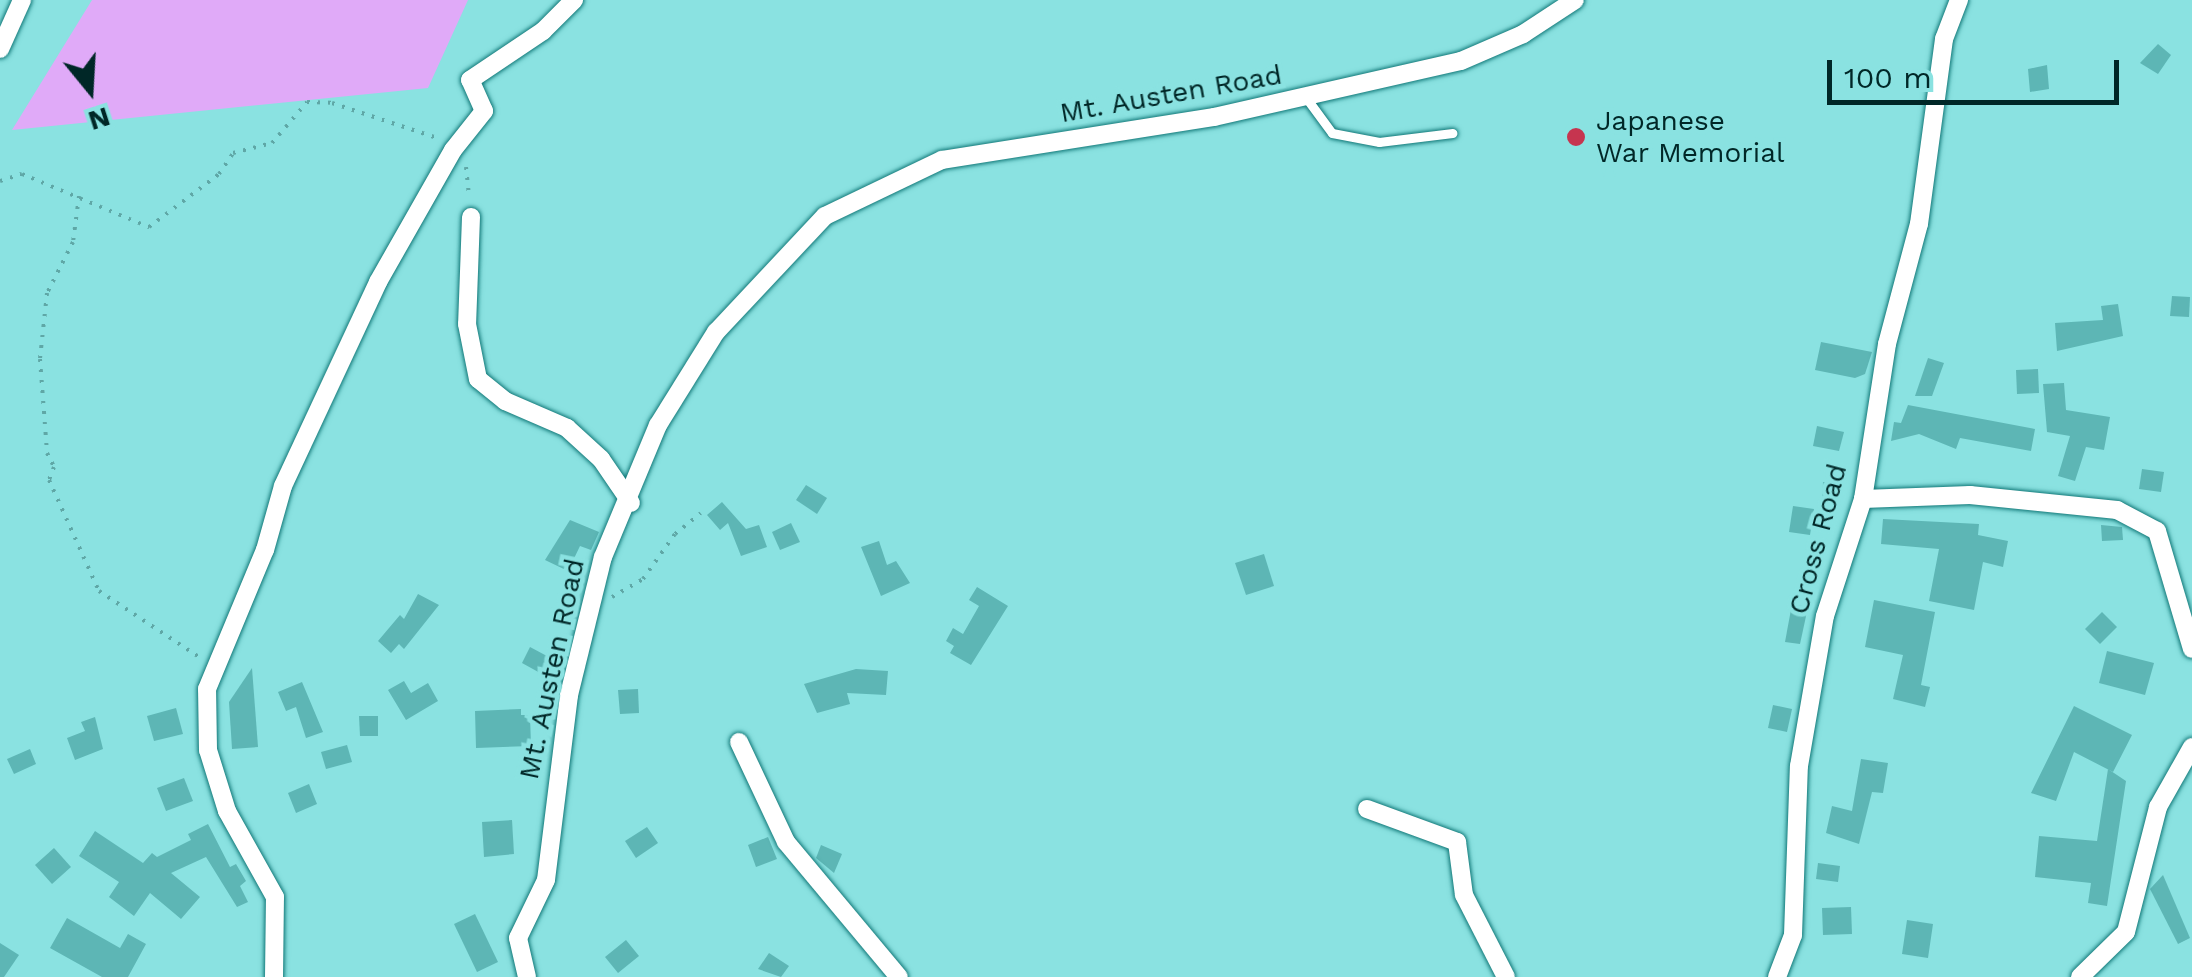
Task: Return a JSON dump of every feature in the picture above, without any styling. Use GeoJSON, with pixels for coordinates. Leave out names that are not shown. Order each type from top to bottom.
{"type":"FeatureCollection","features":[{"type":"Feature","properties":{"kind":"street"},"geometry":{"type":"LineString","coordinates":[[0,50],[22,0]]}},
{"type":"Feature","properties":{"kind":"street"},"geometry":{"type":"LineString","coordinates":[[274,977],[275,897],[227,811],[208,750],[209,685],[265,550],[283,486],[378,282],[453,150],[484,111],[470,80],[543,31],[574,0]]}},
{"type":"Feature","properties":{"kind":"street","name":"Mt. Austen Road"},"geometry":{"type":"LineString","coordinates":[[527,977],[518,938],[546,880],[569,694],[604,556],[630,503],[658,425],[716,332],[825,216],[942,160],[1307,99],[1461,61],[1523,34],[1575,0]]}},
{"type":"Feature","properties":{"kind":"street","name":"Cross Road"},"geometry":{"type":"LineString","coordinates":[[1777,977],[1793,936],[1800,766],[1824,616],[1863,499],[1887,344],[1918,224],[1944,39],[1959,0]]}},
{"type":"Feature","properties":{"kind":"street"},"geometry":{"type":"LineString","coordinates":[[472,217],[467,324],[478,378],[505,401],[567,428],[601,459],[630,503]]}},
{"type":"Feature","properties":{"kind":"street"},"geometry":{"type":"LineString","coordinates":[[1863,499],[1970,495],[2117,510],[2157,531],[2192,649]]}},
{"type":"Feature","properties":{"kind":"street"},"geometry":{"type":"LineString","coordinates":[[739,742],[786,842],[898,977]]}},
{"type":"Feature","properties":{"kind":"street"},"geometry":{"type":"LineString","coordinates":[[2080,977],[2126,932],[2158,807],[2192,747]]}},
{"type":"Feature","properties":{"kind":"street"},"geometry":{"type":"LineString","coordinates":[[1367,808],[1457,842],[1464,895],[1506,977]]}},
{"type":"Feature","properties":{"kind":"lane"},"geometry":{"type":"LineString","coordinates":[[1307,99],[1332,133],[1379,142],[1452,133]]}},
{"type":"Feature","properties":{"kind":"path"},"geometry":{"type":"LineString","coordinates":[[0,180],[22,174],[149,226],[220,174],[233,153],[272,142],[308,102],[406,123],[453,150],[466,166],[472,217]]}},
{"type":"Feature","properties":{"kind":"path"},"geometry":{"type":"LineString","coordinates":[[79,196],[74,242],[46,293],[40,359],[46,453],[54,467],[49,480],[99,591],[141,624],[181,640],[201,658],[209,685]]}},
{"type":"Feature","properties":{"kind":"path"},"geometry":{"type":"LineString","coordinates":[[590,610],[643,578],[674,534],[701,513]]}},
{"type":"Feature","properties":{"kind":"shaded area"},"geometry":{"type":"Polygon","coordinates":[[[92,0],[468,0],[428,88],[12,130],[92,0]]]}},
{"type":"Feature","properties":{"kind":"building"},"geometry":{"type":"Polygon","coordinates":[[[2158,44],[2171,55],[2158,74],[2140,63],[2158,44]]]}},
{"type":"Feature","properties":{"kind":"building"},"geometry":{"type":"Polygon","coordinates":[[[2047,65],[2049,89],[2030,92],[2028,69],[2047,65]]]}},
{"type":"Feature","properties":{"kind":"building"},"geometry":{"type":"Polygon","coordinates":[[[2172,296],[2190,297],[2189,317],[2170,316],[2172,296]]]}},
{"type":"Feature","properties":{"kind":"building"},"geometry":{"type":"Polygon","coordinates":[[[2118,304],[2123,336],[2057,351],[2055,323],[2103,320],[2101,306],[2118,304]]]}},
{"type":"Feature","properties":{"kind":"building"},"geometry":{"type":"Polygon","coordinates":[[[1821,342],[1872,352],[1865,374],[1855,378],[1815,370],[1821,342]]]}},
{"type":"Feature","properties":{"kind":"building"},"geometry":{"type":"Polygon","coordinates":[[[1928,358],[1944,363],[1932,396],[1915,396],[1928,358]]]}},
{"type":"Feature","properties":{"kind":"building"},"geometry":{"type":"Polygon","coordinates":[[[2038,369],[2039,393],[2017,394],[2016,370],[2038,369]]]}},
{"type":"Feature","properties":{"kind":"building"},"geometry":{"type":"Polygon","coordinates":[[[2064,383],[2066,410],[2110,417],[2104,450],[2086,447],[2075,481],[2058,476],[2070,436],[2047,432],[2043,384],[2064,383]]]}},
{"type":"Feature","properties":{"kind":"building"},"geometry":{"type":"Polygon","coordinates":[[[1908,405],[2035,429],[2031,451],[1960,438],[1956,449],[1919,434],[1891,441],[1894,422],[1901,423],[1908,405]]]}},
{"type":"Feature","properties":{"kind":"building"},"geometry":{"type":"Polygon","coordinates":[[[1817,426],[1844,432],[1839,451],[1813,446],[1817,426]]]}},
{"type":"Feature","properties":{"kind":"building"},"geometry":{"type":"Polygon","coordinates":[[[2142,469],[2164,472],[2161,492],[2139,489],[2142,469]]]}},
{"type":"Feature","properties":{"kind":"building"},"geometry":{"type":"Polygon","coordinates":[[[1823,482],[1839,482],[1838,506],[1822,505],[1823,482]]]}},
{"type":"Feature","properties":{"kind":"building"},"geometry":{"type":"Polygon","coordinates":[[[806,485],[827,498],[817,514],[796,500],[806,485]]]}},
{"type":"Feature","properties":{"kind":"building"},"geometry":{"type":"Polygon","coordinates":[[[722,502],[746,529],[759,525],[767,547],[741,556],[728,523],[720,530],[707,515],[722,502]]]}},
{"type":"Feature","properties":{"kind":"building"},"geometry":{"type":"Polygon","coordinates":[[[1793,506],[1814,509],[1810,535],[1789,532],[1793,506]]]}},
{"type":"Feature","properties":{"kind":"building"},"geometry":{"type":"Polygon","coordinates":[[[1883,519],[1979,524],[1978,535],[2008,541],[2003,567],[1983,562],[1974,610],[1929,601],[1939,549],[1881,544],[1883,519]]]}},
{"type":"Feature","properties":{"kind":"building"},"geometry":{"type":"Polygon","coordinates":[[[570,520],[599,532],[591,550],[580,546],[568,571],[545,560],[570,520]]]}},
{"type":"Feature","properties":{"kind":"building"},"geometry":{"type":"Polygon","coordinates":[[[791,523],[800,542],[780,550],[772,532],[791,523]]]}},
{"type":"Feature","properties":{"kind":"building"},"geometry":{"type":"Polygon","coordinates":[[[2101,525],[2122,527],[2123,540],[2102,541],[2101,525]]]}},
{"type":"Feature","properties":{"kind":"building"},"geometry":{"type":"Polygon","coordinates":[[[879,541],[887,565],[896,561],[910,583],[881,596],[861,547],[879,541]]]}},
{"type":"Feature","properties":{"kind":"building"},"geometry":{"type":"Polygon","coordinates":[[[1264,554],[1274,586],[1246,595],[1235,563],[1264,554]]]}},
{"type":"Feature","properties":{"kind":"building"},"geometry":{"type":"Polygon","coordinates":[[[977,587],[1008,606],[971,665],[950,653],[954,646],[946,641],[953,628],[963,634],[979,606],[969,600],[977,587]]]}},
{"type":"Feature","properties":{"kind":"building"},"geometry":{"type":"Polygon","coordinates":[[[418,594],[439,605],[404,649],[399,644],[391,653],[378,641],[400,615],[404,619],[418,594]]]}},
{"type":"Feature","properties":{"kind":"building"},"geometry":{"type":"Polygon","coordinates":[[[1874,600],[1935,612],[1921,685],[1930,687],[1925,707],[1893,699],[1903,655],[1865,647],[1874,600]]]}},
{"type":"Feature","properties":{"kind":"building"},"geometry":{"type":"Polygon","coordinates":[[[1792,604],[1808,607],[1800,644],[1785,642],[1792,604]]]}},
{"type":"Feature","properties":{"kind":"building"},"geometry":{"type":"Polygon","coordinates":[[[2102,612],[2117,627],[2100,644],[2085,629],[2102,612]]]}},
{"type":"Feature","properties":{"kind":"building"},"geometry":{"type":"Polygon","coordinates":[[[530,647],[560,663],[551,679],[522,663],[530,647]]]}},
{"type":"Feature","properties":{"kind":"building"},"geometry":{"type":"Polygon","coordinates":[[[2107,651],[2154,663],[2145,695],[2099,683],[2107,651]]]}},
{"type":"Feature","properties":{"kind":"building"},"geometry":{"type":"Polygon","coordinates":[[[252,668],[258,747],[232,749],[229,702],[252,668]]]}},
{"type":"Feature","properties":{"kind":"building"},"geometry":{"type":"Polygon","coordinates":[[[856,669],[888,671],[886,695],[847,693],[850,704],[817,713],[804,684],[856,669]]]}},
{"type":"Feature","properties":{"kind":"building"},"geometry":{"type":"Polygon","coordinates":[[[404,681],[411,693],[428,683],[438,701],[406,720],[388,690],[404,681]]]}},
{"type":"Feature","properties":{"kind":"building"},"geometry":{"type":"Polygon","coordinates":[[[302,682],[323,732],[306,738],[296,707],[286,711],[278,692],[302,682]]]}},
{"type":"Feature","properties":{"kind":"building"},"geometry":{"type":"Polygon","coordinates":[[[638,689],[639,713],[620,714],[618,690],[638,689]]]}},
{"type":"Feature","properties":{"kind":"building"},"geometry":{"type":"Polygon","coordinates":[[[1773,705],[1792,709],[1787,732],[1768,728],[1773,705]]]}},
{"type":"Feature","properties":{"kind":"building"},"geometry":{"type":"Polygon","coordinates":[[[2074,706],[2132,735],[2113,772],[2074,752],[2056,801],[2031,793],[2074,706]]]}},
{"type":"Feature","properties":{"kind":"building"},"geometry":{"type":"Polygon","coordinates":[[[176,708],[183,734],[154,741],[147,716],[176,708]]]}},
{"type":"Feature","properties":{"kind":"building"},"geometry":{"type":"Polygon","coordinates":[[[521,709],[521,715],[530,715],[531,746],[476,748],[475,711],[521,709]]]}},
{"type":"Feature","properties":{"kind":"building"},"geometry":{"type":"Polygon","coordinates":[[[359,716],[378,716],[378,736],[360,736],[359,716]]]}},
{"type":"Feature","properties":{"kind":"building"},"geometry":{"type":"Polygon","coordinates":[[[95,717],[103,749],[75,760],[67,738],[85,731],[81,722],[95,717]]]}},
{"type":"Feature","properties":{"kind":"building"},"geometry":{"type":"Polygon","coordinates":[[[347,745],[352,762],[326,769],[321,752],[347,745]]]}},
{"type":"Feature","properties":{"kind":"building"},"geometry":{"type":"Polygon","coordinates":[[[30,749],[36,764],[14,774],[7,759],[30,749]]]}},
{"type":"Feature","properties":{"kind":"building"},"geometry":{"type":"Polygon","coordinates":[[[1861,759],[1888,763],[1883,793],[1872,792],[1859,844],[1826,833],[1832,806],[1852,811],[1861,759]]]}},
{"type":"Feature","properties":{"kind":"building"},"geometry":{"type":"Polygon","coordinates":[[[2108,769],[2126,781],[2107,906],[2088,903],[2091,883],[2035,877],[2039,836],[2097,841],[2108,769]]]}},
{"type":"Feature","properties":{"kind":"building"},"geometry":{"type":"Polygon","coordinates":[[[184,778],[193,801],[166,811],[157,788],[184,778]]]}},
{"type":"Feature","properties":{"kind":"building"},"geometry":{"type":"Polygon","coordinates":[[[309,784],[317,804],[296,813],[288,793],[309,784]]]}},
{"type":"Feature","properties":{"kind":"building"},"geometry":{"type":"Polygon","coordinates":[[[512,820],[514,854],[484,857],[482,822],[512,820]]]}},
{"type":"Feature","properties":{"kind":"building"},"geometry":{"type":"Polygon","coordinates":[[[208,824],[230,867],[236,864],[246,881],[240,886],[248,902],[237,907],[206,857],[171,873],[200,897],[181,919],[150,893],[134,916],[109,897],[119,882],[79,856],[95,831],[143,863],[152,853],[157,857],[191,840],[188,834],[208,824]]]}},
{"type":"Feature","properties":{"kind":"building"},"geometry":{"type":"Polygon","coordinates":[[[647,827],[658,843],[636,858],[625,841],[647,827]]]}},
{"type":"Feature","properties":{"kind":"building"},"geometry":{"type":"Polygon","coordinates":[[[768,837],[777,859],[756,867],[748,845],[768,837]]]}},
{"type":"Feature","properties":{"kind":"building"},"geometry":{"type":"Polygon","coordinates":[[[821,845],[842,854],[834,873],[816,858],[821,845]]]}},
{"type":"Feature","properties":{"kind":"building"},"geometry":{"type":"Polygon","coordinates":[[[54,848],[71,867],[52,884],[35,865],[54,848]]]}},
{"type":"Feature","properties":{"kind":"building"},"geometry":{"type":"Polygon","coordinates":[[[1818,863],[1840,866],[1838,882],[1816,879],[1818,863]]]}},
{"type":"Feature","properties":{"kind":"building"},"geometry":{"type":"Polygon","coordinates":[[[2163,875],[2190,938],[2178,944],[2150,889],[2163,875]]]}},
{"type":"Feature","properties":{"kind":"building"},"geometry":{"type":"Polygon","coordinates":[[[1851,907],[1852,934],[1823,935],[1822,908],[1851,907]]]}},
{"type":"Feature","properties":{"kind":"building"},"geometry":{"type":"Polygon","coordinates":[[[475,914],[498,962],[477,972],[454,924],[475,914]]]}},
{"type":"Feature","properties":{"kind":"building"},"geometry":{"type":"Polygon","coordinates":[[[67,918],[120,948],[128,934],[146,944],[128,977],[102,977],[50,948],[67,918]]]}},
{"type":"Feature","properties":{"kind":"building"},"geometry":{"type":"Polygon","coordinates":[[[1907,920],[1933,924],[1928,958],[1902,954],[1907,920]]]}},
{"type":"Feature","properties":{"kind":"building"},"geometry":{"type":"Polygon","coordinates":[[[626,940],[639,956],[618,973],[605,957],[626,940]]]}},
{"type":"Feature","properties":{"kind":"building"},"geometry":{"type":"Polygon","coordinates":[[[0,943],[19,955],[4,977],[0,977],[0,943]]]}},
{"type":"Feature","properties":{"kind":"building"},"geometry":{"type":"Polygon","coordinates":[[[769,953],[789,966],[781,977],[758,969],[769,953]]]}},
{"type":"Feature","properties":{"kind":"place","name":"Japanese War Memorial"},"geometry":{"type":"Point","coordinates":[1576,137]}}]}
